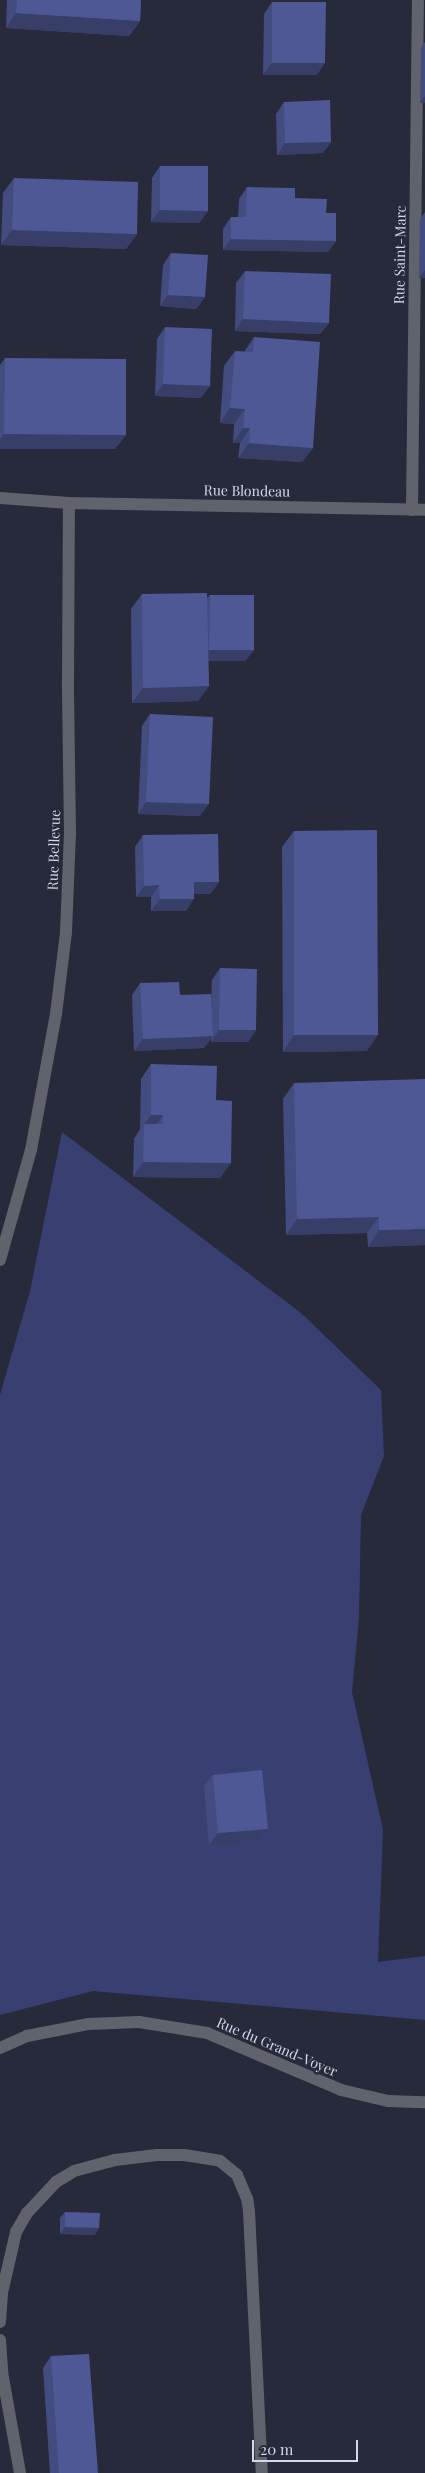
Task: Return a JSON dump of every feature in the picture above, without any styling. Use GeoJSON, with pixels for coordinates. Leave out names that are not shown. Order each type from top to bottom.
{"type":"FeatureCollection","features":[{"type":"Feature","properties":{"kind":"street","name":"Rue Saint-Marc"},"geometry":{"type":"LineString","coordinates":[[412,510],[418,0]]}},
{"type":"Feature","properties":{"kind":"street"},"geometry":{"type":"LineString","coordinates":[[0,498],[69,503]]}},
{"type":"Feature","properties":{"kind":"street","name":"Rue Blondeau"},"geometry":{"type":"LineString","coordinates":[[69,503],[425,510]]}},
{"type":"Feature","properties":{"kind":"street","name":"Rue Bellevue"},"geometry":{"type":"LineString","coordinates":[[0,1260],[31,1150],[56,1014],[66,932],[70,834],[68,682],[69,503]]}},
{"type":"Feature","properties":{"kind":"street","name":"Rue du Grand-Voyer"},"geometry":{"type":"LineString","coordinates":[[0,2048],[27,2036],[89,2024],[139,2022],[207,2033],[342,2090],[388,2101],[425,2102]]}},
{"type":"Feature","properties":{"kind":"street"},"geometry":{"type":"LineString","coordinates":[[0,2322],[2,2293],[16,2232],[32,2208],[56,2182],[74,2172],[115,2160],[157,2155],[184,2155],[220,2161],[237,2175],[247,2198],[249,2211],[262,2473]]}},
{"type":"Feature","properties":{"kind":"street"},"geometry":{"type":"LineString","coordinates":[[0,2340],[2,2372],[20,2473]]}},
{"type":"Feature","properties":{"kind":"shaded area"},"geometry":{"type":"Polygon","coordinates":[[[62,1132],[301,1313],[381,1390],[384,1456],[361,1515],[359,1617],[352,1692],[383,1830],[378,1962],[425,1956],[425,2020],[93,1991],[0,2015],[0,1395],[30,1291],[62,1132]]]}},
{"type":"Feature","properties":{"kind":"building"},"geometry":{"type":"Polygon","coordinates":[[[17,0],[141,0],[140,21],[16,13],[17,0]]]}},
{"type":"Feature","properties":{"kind":"building"},"geometry":{"type":"Polygon","coordinates":[[[272,2],[326,2],[325,63],[272,63],[272,2]]]}},
{"type":"Feature","properties":{"kind":"building"},"geometry":{"type":"Polygon","coordinates":[[[330,100],[331,142],[285,143],[284,102],[330,100]]]}},
{"type":"Feature","properties":{"kind":"building"},"geometry":{"type":"Polygon","coordinates":[[[160,166],[208,166],[208,211],[160,210],[160,166]]]}},
{"type":"Feature","properties":{"kind":"building"},"geometry":{"type":"Polygon","coordinates":[[[14,178],[138,182],[137,234],[12,230],[14,178]]]}},
{"type":"Feature","properties":{"kind":"building"},"geometry":{"type":"Polygon","coordinates":[[[247,187],[295,188],[295,198],[327,199],[326,213],[336,213],[336,241],[231,239],[231,217],[246,217],[247,187]]]}},
{"type":"Feature","properties":{"kind":"building"},"geometry":{"type":"Polygon","coordinates":[[[171,253],[208,255],[205,297],[168,295],[171,253]]]}},
{"type":"Feature","properties":{"kind":"building"},"geometry":{"type":"Polygon","coordinates":[[[245,271],[331,274],[329,323],[243,319],[245,271]]]}},
{"type":"Feature","properties":{"kind":"building"},"geometry":{"type":"Polygon","coordinates":[[[165,327],[212,329],[210,386],[163,384],[165,327]]]}},
{"type":"Feature","properties":{"kind":"building"},"geometry":{"type":"Polygon","coordinates":[[[254,337],[320,342],[313,448],[249,443],[250,428],[243,428],[245,409],[230,408],[235,351],[253,352],[254,337]]]}},
{"type":"Feature","properties":{"kind":"building"},"geometry":{"type":"Polygon","coordinates":[[[5,358],[126,359],[126,435],[4,434],[5,358]]]}},
{"type":"Feature","properties":{"kind":"building"},"geometry":{"type":"Polygon","coordinates":[[[207,593],[209,686],[143,688],[142,594],[207,593]]]}},
{"type":"Feature","properties":{"kind":"building"},"geometry":{"type":"Polygon","coordinates":[[[210,595],[254,595],[254,650],[209,650],[210,595]]]}},
{"type":"Feature","properties":{"kind":"building"},"geometry":{"type":"Polygon","coordinates":[[[150,714],[213,717],[209,804],[146,802],[150,714]]]}},
{"type":"Feature","properties":{"kind":"building"},"geometry":{"type":"Polygon","coordinates":[[[377,830],[378,1035],[294,1035],[294,831],[377,830]]]}},
{"type":"Feature","properties":{"kind":"building"},"geometry":{"type":"Polygon","coordinates":[[[218,834],[219,882],[194,882],[194,899],[160,899],[159,885],[144,886],[143,835],[218,834]]]}},
{"type":"Feature","properties":{"kind":"building"},"geometry":{"type":"Polygon","coordinates":[[[220,968],[257,969],[256,1030],[219,1030],[220,968]]]}},
{"type":"Feature","properties":{"kind":"building"},"geometry":{"type":"Polygon","coordinates":[[[179,982],[180,995],[211,994],[213,1036],[143,1039],[140,983],[179,982]]]}},
{"type":"Feature","properties":{"kind":"building"},"geometry":{"type":"Polygon","coordinates":[[[151,1064],[217,1066],[216,1100],[232,1101],[231,1163],[143,1162],[144,1124],[163,1124],[163,1115],[151,1115],[151,1064]]]}},
{"type":"Feature","properties":{"kind":"building"},"geometry":{"type":"Polygon","coordinates":[[[425,1079],[425,1229],[379,1230],[379,1217],[297,1219],[294,1083],[425,1079]]]}},
{"type":"Feature","properties":{"kind":"building"},"geometry":{"type":"Polygon","coordinates":[[[262,1770],[268,1829],[218,1833],[213,1775],[262,1770]]]}},
{"type":"Feature","properties":{"kind":"building"},"geometry":{"type":"Polygon","coordinates":[[[65,2212],[100,2213],[99,2228],[65,2227],[65,2212]]]}},
{"type":"Feature","properties":{"kind":"building"},"geometry":{"type":"Polygon","coordinates":[[[89,2354],[98,2473],[59,2473],[51,2356],[89,2354]]]}}]}
